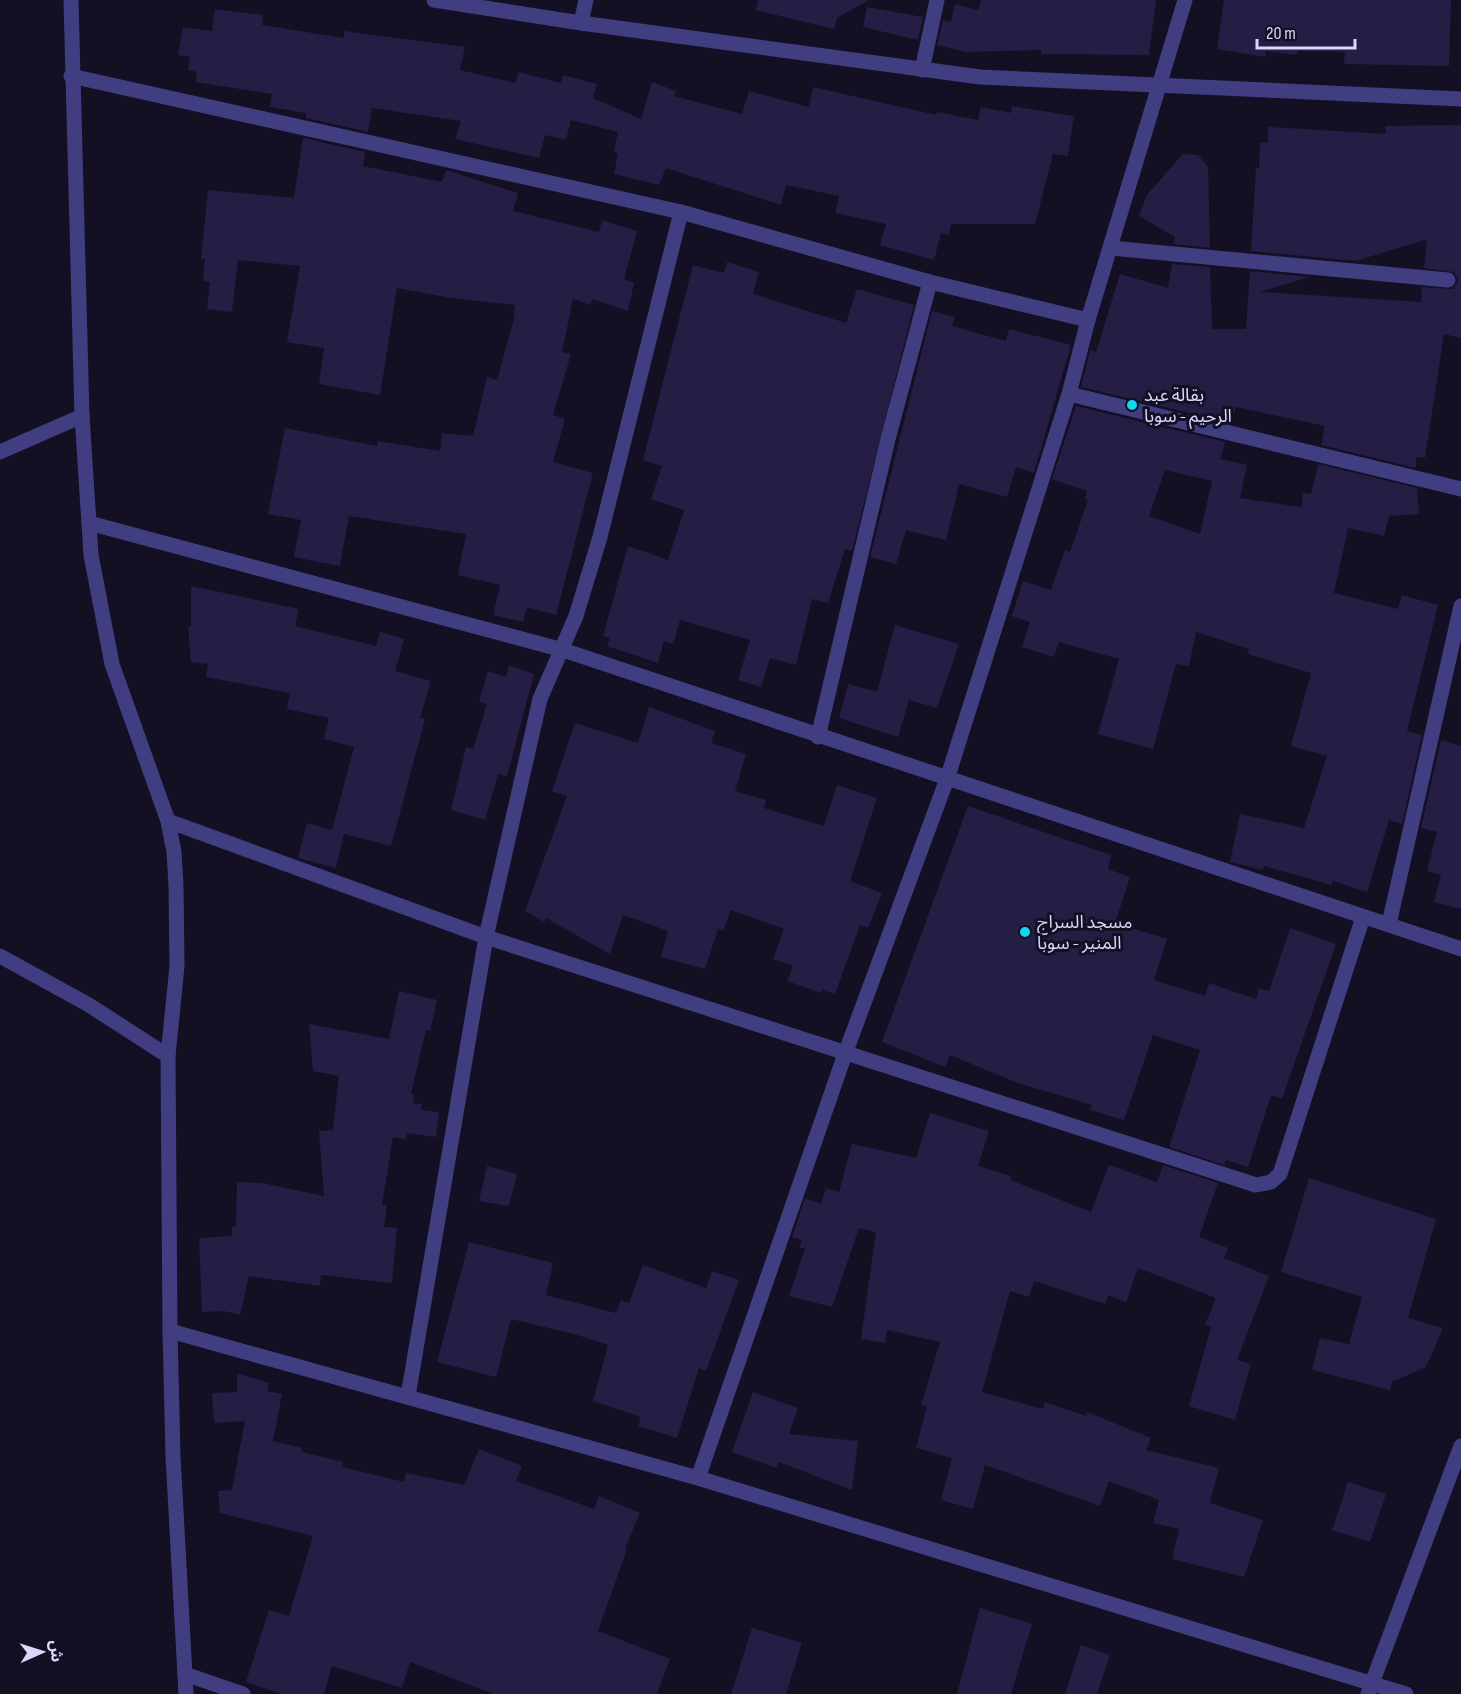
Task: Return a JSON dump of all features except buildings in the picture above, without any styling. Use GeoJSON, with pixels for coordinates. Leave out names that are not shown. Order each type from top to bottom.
{"type":"FeatureCollection","features":[{"type":"Feature","properties":{"kind":"street"},"geometry":{"type":"LineString","coordinates":[[71,0],[71,75],[82,416],[91,555],[110,655],[168,821],[174,852],[178,926],[174,1014],[168,1056],[170,1331],[173,1456],[186,1694]]}},
{"type":"Feature","properties":{"kind":"street"},"geometry":{"type":"LineString","coordinates":[[434,0],[581,23],[922,70],[1013,80],[1461,99]]}},
{"type":"Feature","properties":{"kind":"street"},"geometry":{"type":"LineString","coordinates":[[581,23],[586,0]]}},
{"type":"Feature","properties":{"kind":"street"},"geometry":{"type":"LineString","coordinates":[[922,70],[937,0]]}},
{"type":"Feature","properties":{"kind":"street"},"geometry":{"type":"LineString","coordinates":[[698,1479],[845,1054],[947,779],[1069,394],[1088,320],[1185,0]]}},
{"type":"Feature","properties":{"kind":"street"},"geometry":{"type":"LineString","coordinates":[[71,75],[681,212],[930,282],[1088,320]]}},
{"type":"Feature","properties":{"kind":"street"},"geometry":{"type":"LineString","coordinates":[[408,1396],[486,937],[540,699],[563,650],[600,537],[681,212]]}},
{"type":"Feature","properties":{"kind":"street"},"geometry":{"type":"LineString","coordinates":[[1111,248],[1448,280]]}},
{"type":"Feature","properties":{"kind":"street"},"geometry":{"type":"LineString","coordinates":[[818,736],[888,439],[930,282]]}},
{"type":"Feature","properties":{"kind":"street"},"geometry":{"type":"LineString","coordinates":[[1069,394],[1461,489]]}},
{"type":"Feature","properties":{"kind":"street"},"geometry":{"type":"LineString","coordinates":[[0,452],[82,416]]}},
{"type":"Feature","properties":{"kind":"street"},"geometry":{"type":"LineString","coordinates":[[89,523],[563,650],[1461,949]]}},
{"type":"Feature","properties":{"kind":"street"},"geometry":{"type":"LineString","coordinates":[[1389,924],[1461,606]]}},
{"type":"Feature","properties":{"kind":"street"},"geometry":{"type":"LineString","coordinates":[[168,821],[486,937],[1256,1185],[1270,1182],[1280,1174],[1363,917]]}},
{"type":"Feature","properties":{"kind":"street"},"geometry":{"type":"LineString","coordinates":[[0,956],[89,1005],[168,1056]]}},
{"type":"Feature","properties":{"kind":"street"},"geometry":{"type":"LineString","coordinates":[[170,1331],[698,1479],[1369,1689],[1406,1694]]}},
{"type":"Feature","properties":{"kind":"street"},"geometry":{"type":"LineString","coordinates":[[1369,1689],[1461,1446]]}},
{"type":"Feature","properties":{"kind":"street"},"geometry":{"type":"LineString","coordinates":[[185,1674],[243,1694]]}},
{"type":"Feature","properties":{"kind":"place","name":"بقالة عبد الرحيم - سوبا"},"geometry":{"type":"Point","coordinates":[1132,405]}},
{"type":"Feature","properties":{"kind":"place","name":"مسجد السراج المنير - سوبا"},"geometry":{"type":"Point","coordinates":[1025,932]}}]}
